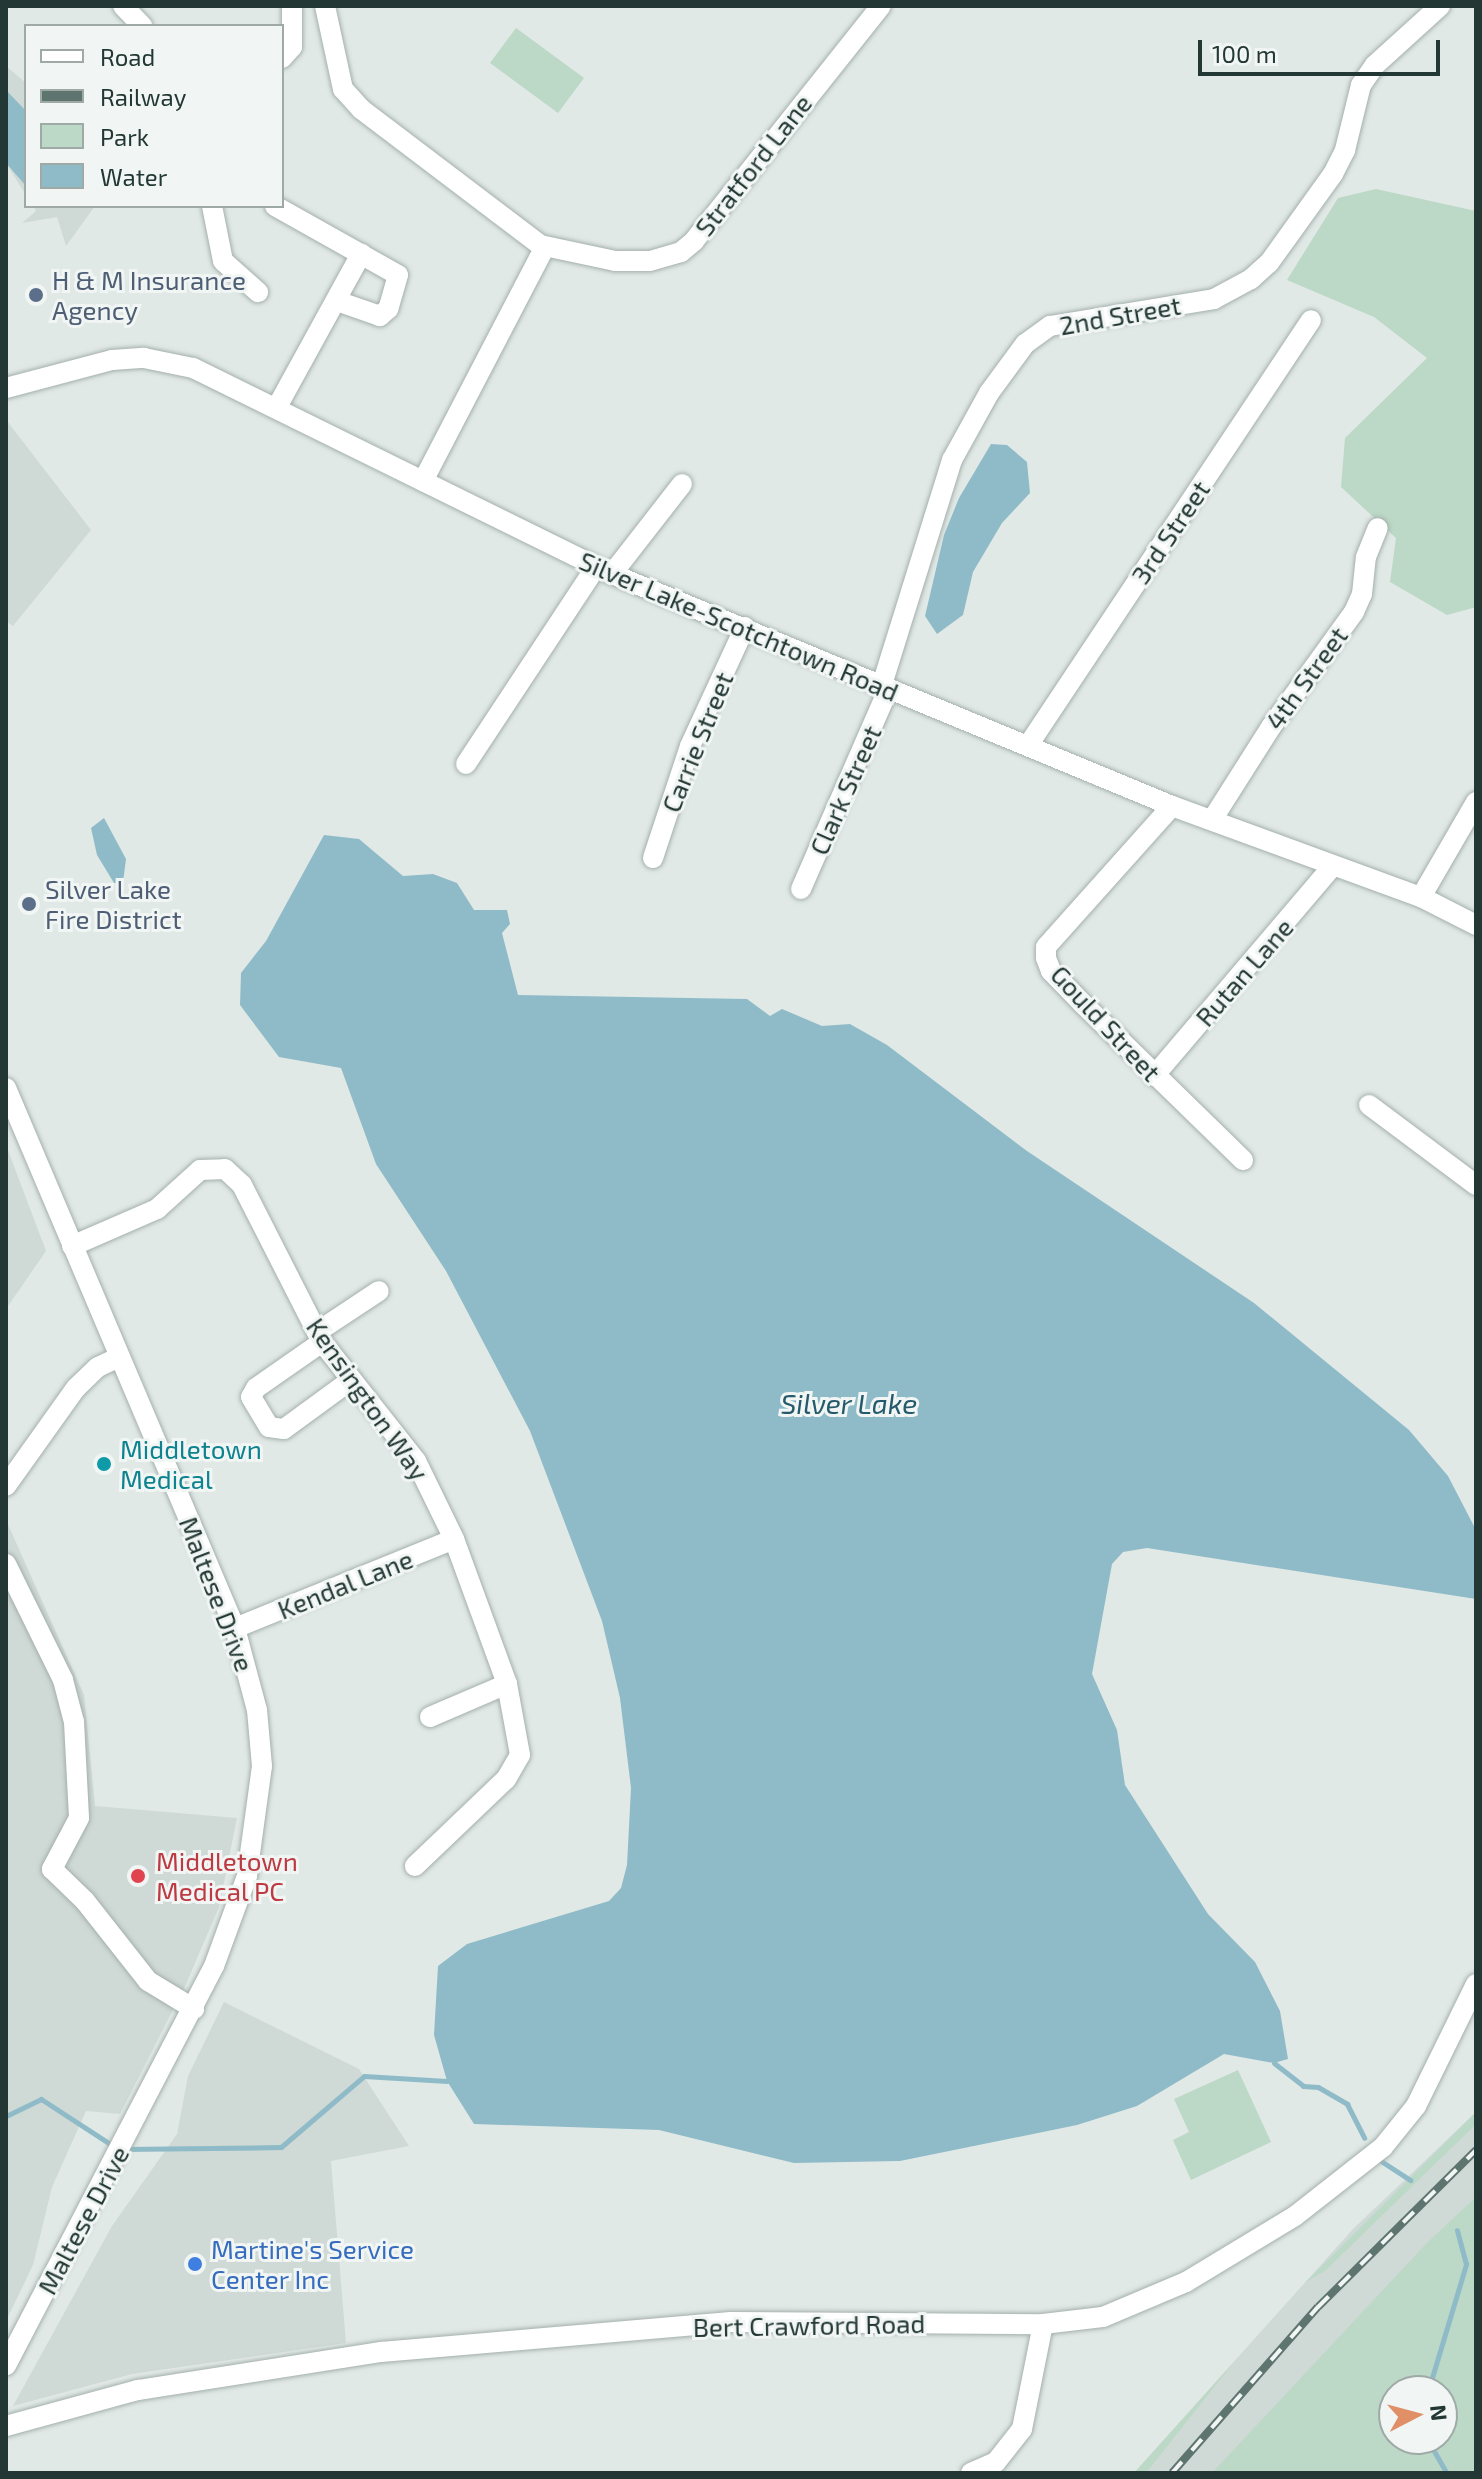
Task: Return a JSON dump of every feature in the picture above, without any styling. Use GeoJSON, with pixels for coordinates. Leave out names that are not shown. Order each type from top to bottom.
{"type":"FeatureCollection","features":[{"type":"Feature","properties":{"kind":"street"},"geometry":{"type":"LineString","coordinates":[[123,6],[140,24]]}},
{"type":"Feature","properties":{"kind":"street"},"geometry":{"type":"LineString","coordinates":[[284,56],[292,47],[292,6]]}},
{"type":"Feature","properties":{"kind":"street","name":"Stratford Lane"},"geometry":{"type":"LineString","coordinates":[[325,6],[332,54],[343,89],[352,99],[545,247],[615,261],[650,261],[681,252],[694,241],[881,6]]}},
{"type":"Feature","properties":{"kind":"street","name":"2nd Street"},"geometry":{"type":"LineString","coordinates":[[885,689],[952,460],[989,393],[1025,344],[1050,326],[1214,299],[1251,279],[1269,263],[1333,174],[1345,150],[1361,85],[1375,65],[1440,6]]}},
{"type":"Feature","properties":{"kind":"street"},"geometry":{"type":"LineString","coordinates":[[212,208],[223,261],[258,292]]}},
{"type":"Feature","properties":{"kind":"street"},"geometry":{"type":"LineString","coordinates":[[279,208],[398,275],[388,309],[380,316],[337,301]]}},
{"type":"Feature","properties":{"kind":"street"},"geometry":{"type":"LineString","coordinates":[[423,481],[545,247]]}},
{"type":"Feature","properties":{"kind":"street"},"geometry":{"type":"LineString","coordinates":[[277,407],[361,254]]}},
{"type":"Feature","properties":{"kind":"street","name":"3rd Street"},"geometry":{"type":"LineString","coordinates":[[1029,744],[1311,320]]}},
{"type":"Feature","properties":{"kind":"street","name":"Silver Lake-Scotchtown Road"},"geometry":{"type":"LineString","coordinates":[[6,388],[80,366],[144,358],[193,368],[604,570],[1172,806],[1421,897],[1476,925]]}},
{"type":"Feature","properties":{"kind":"street"},"geometry":{"type":"LineString","coordinates":[[466,764],[604,570],[682,484]]}},
{"type":"Feature","properties":{"kind":"street","name":"4th Street"},"geometry":{"type":"LineString","coordinates":[[1212,820],[1271,727],[1354,612],[1362,594],[1366,557],[1378,528]]}},
{"type":"Feature","properties":{"kind":"street","name":"Carrie Street"},"geometry":{"type":"LineString","coordinates":[[653,858],[690,746],[745,627]]}},
{"type":"Feature","properties":{"kind":"street","name":"Clark Street"},"geometry":{"type":"LineString","coordinates":[[801,889],[885,689]]}},
{"type":"Feature","properties":{"kind":"street"},"geometry":{"type":"LineString","coordinates":[[1421,897],[1476,802]]}},
{"type":"Feature","properties":{"kind":"street","name":"Gould Street"},"geometry":{"type":"LineString","coordinates":[[1172,806],[1046,947],[1051,971],[1154,1076],[1243,1160]]}},
{"type":"Feature","properties":{"kind":"street","name":"Rutan Lane"},"geometry":{"type":"LineString","coordinates":[[1154,1076],[1332,867]]}},
{"type":"Feature","properties":{"kind":"street","name":"Maltese Drive"},"geometry":{"type":"LineString","coordinates":[[6,1088],[235,1628],[257,1710],[262,1766],[258,1815],[247,1876],[194,2009],[6,2365]]}},
{"type":"Feature","properties":{"kind":"street"},"geometry":{"type":"LineString","coordinates":[[1369,1105],[1476,1185]]}},
{"type":"Feature","properties":{"kind":"street","name":"Kensington Way"},"geometry":{"type":"LineString","coordinates":[[72,1246],[157,1209],[200,1170],[225,1169],[242,1185],[320,1337],[416,1461],[454,1539],[507,1684],[520,1755],[506,1779],[415,1866]]}},
{"type":"Feature","properties":{"kind":"street"},"geometry":{"type":"LineString","coordinates":[[351,1380],[284,1429],[269,1427],[253,1405],[256,1388],[379,1291]]}},
{"type":"Feature","properties":{"kind":"street"},"geometry":{"type":"LineString","coordinates":[[6,1486],[76,1388],[98,1367],[119,1357]]}},
{"type":"Feature","properties":{"kind":"street","name":"Kendal Lane"},"geometry":{"type":"LineString","coordinates":[[235,1628],[454,1539]]}},
{"type":"Feature","properties":{"kind":"street"},"geometry":{"type":"LineString","coordinates":[[6,1564],[63,1680],[74,1722],[79,1818],[52,1869],[85,1901],[148,1981],[194,2009]]}},
{"type":"Feature","properties":{"kind":"street"},"geometry":{"type":"LineString","coordinates":[[430,1717],[507,1684]]}},
{"type":"Feature","properties":{"kind":"street","name":"Bert Crawford Road"},"geometry":{"type":"LineString","coordinates":[[6,2426],[138,2390],[381,2352],[731,2322],[1043,2324],[1103,2317],[1133,2307],[1186,2282],[1336,2187],[1383,2147],[1416,2106],[1476,1984]]}},
{"type":"Feature","properties":{"kind":"street"},"geometry":{"type":"LineString","coordinates":[[971,2473],[996,2462],[1022,2429],[1043,2324]]}},
{"type":"Feature","properties":{"kind":"shaded area"},"geometry":{"type":"Polygon","coordinates":[[[6,66],[24,81],[24,192],[6,163],[6,66]]]}},
{"type":"Feature","properties":{"kind":"shaded area"},"geometry":{"type":"Polygon","coordinates":[[[34,208],[94,208],[66,246],[57,217],[22,223],[36,211],[34,208]]]}},
{"type":"Feature","properties":{"kind":"shaded area"},"geometry":{"type":"Polygon","coordinates":[[[7,421],[91,530],[13,626],[6,621],[7,421]]]}},
{"type":"Feature","properties":{"kind":"shaded area"},"geometry":{"type":"Polygon","coordinates":[[[6,1145],[46,1251],[6,1309],[6,1145]]]}},
{"type":"Feature","properties":{"kind":"shaded area"},"geometry":{"type":"Polygon","coordinates":[[[6,1520],[84,1695],[95,1806],[237,1818],[219,1907],[187,1982],[120,2114],[86,2111],[52,2187],[33,2265],[6,2321],[6,1520]]]}},
{"type":"Feature","properties":{"kind":"shaded area"},"geometry":{"type":"Polygon","coordinates":[[[224,2002],[359,2069],[409,2146],[331,2161],[346,2343],[132,2374],[13,2406],[112,2226],[177,2134],[188,2076],[224,2002]]]}},
{"type":"Feature","properties":{"kind":"shaded area"},"geometry":{"type":"Polygon","coordinates":[[[1476,2112],[1476,2473],[1134,2473],[1353,2229],[1476,2112]]]}},
{"type":"Feature","properties":{"kind":"green space"},"geometry":{"type":"Polygon","coordinates":[[[516,28],[584,78],[558,113],[490,63],[516,28]]]}},
{"type":"Feature","properties":{"kind":"green space"},"geometry":{"type":"Polygon","coordinates":[[[1376,189],[1476,211],[1476,607],[1447,615],[1390,582],[1396,538],[1341,487],[1345,438],[1427,358],[1374,317],[1287,280],[1338,198],[1376,189]]]}},
{"type":"Feature","properties":{"kind":"green space"},"geometry":{"type":"Polygon","coordinates":[[[1238,2070],[1271,2142],[1191,2180],[1173,2140],[1189,2132],[1174,2099],[1238,2070]]]}},
{"type":"Feature","properties":{"kind":"green space"},"geometry":{"type":"Polygon","coordinates":[[[1476,2112],[1476,2124],[1326,2270],[1306,2282],[1476,2112]]]}},
{"type":"Feature","properties":{"kind":"green space"},"geometry":{"type":"Polygon","coordinates":[[[1476,2197],[1476,2473],[1212,2473],[1426,2244],[1476,2197]]]}},
{"type":"Feature","properties":{"kind":"green space"},"geometry":{"type":"Polygon","coordinates":[[[1233,2363],[1146,2473],[1134,2473],[1135,2472],[1233,2363]]]}},
{"type":"Feature","properties":{"kind":"water"},"geometry":{"type":"Polygon","coordinates":[[[6,90],[24,109],[24,184],[6,163],[6,90]]]}},
{"type":"Feature","properties":{"kind":"water"},"geometry":{"type":"Polygon","coordinates":[[[991,444],[1007,445],[1027,462],[1030,493],[1002,523],[973,572],[963,615],[937,634],[925,616],[944,535],[959,498],[991,444]]]}},
{"type":"Feature","properties":{"kind":"water"},"geometry":{"type":"Polygon","coordinates":[[[104,818],[126,859],[123,882],[114,883],[97,855],[91,828],[104,818]]]}},
{"type":"Feature","properties":{"kind":"water","name":"Silver Lake"},"geometry":{"type":"Polygon","coordinates":[[[324,835],[359,839],[403,876],[433,874],[457,883],[474,910],[507,910],[510,924],[502,933],[518,995],[747,999],[770,1016],[782,1009],[822,1026],[850,1024],[887,1045],[1027,1151],[1254,1303],[1409,1430],[1448,1476],[1476,1530],[1476,1599],[1147,1548],[1123,1552],[1112,1564],[1092,1674],[1117,1730],[1125,1785],[1208,1914],[1255,1962],[1280,2011],[1288,2059],[1274,2063],[1224,2054],[1137,2106],[1077,2125],[900,2161],[794,2163],[659,2130],[474,2124],[447,2081],[434,2035],[438,1966],[467,1944],[609,1901],[621,1888],[627,1865],[631,1788],[620,1698],[602,1621],[530,1431],[446,1271],[376,1164],[341,1068],[279,1057],[240,1005],[241,973],[266,941],[324,835]]]}},
{"type":"Feature","properties":{"kind":"waterway"},"geometry":{"type":"LineString","coordinates":[[1274,2063],[1303,2086],[1318,2087],[1347,2104],[1364,2138]]}},
{"type":"Feature","properties":{"kind":"waterway"},"geometry":{"type":"LineString","coordinates":[[123,2149],[281,2147],[364,2076],[447,2081]]}},
{"type":"Feature","properties":{"kind":"waterway"},"geometry":{"type":"LineString","coordinates":[[6,2116],[41,2099],[113,2146]]}},
{"type":"Feature","properties":{"kind":"waterway"},"geometry":{"type":"LineString","coordinates":[[1381,2161],[1410,2180]]}},
{"type":"Feature","properties":{"kind":"waterway"},"geometry":{"type":"LineString","coordinates":[[1433,2375],[1466,2264],[1457,2230]]}},
{"type":"Feature","properties":{"kind":"waterway"},"geometry":{"type":"LineString","coordinates":[[1436,2455],[1447,2473]]}},
{"type":"Feature","properties":{"kind":"railway"},"geometry":{"type":"LineString","coordinates":[[1172,2473],[1318,2307],[1476,2150]]}},
{"type":"Feature","properties":{"kind":"place","name":"H & M Insurance Agency"},"geometry":{"type":"Point","coordinates":[36,295]}},
{"type":"Feature","properties":{"kind":"place","name":"Silver Lake Fire District"},"geometry":{"type":"Point","coordinates":[29,904]}},
{"type":"Feature","properties":{"kind":"place","name":"Middletown Medical"},"geometry":{"type":"Point","coordinates":[104,1464]}},
{"type":"Feature","properties":{"kind":"place","name":"Middletown Medical PC"},"geometry":{"type":"Point","coordinates":[138,1876]}},
{"type":"Feature","properties":{"kind":"place","name":"Martine's Service Center Inc"},"geometry":{"type":"Point","coordinates":[195,2264]}}]}
